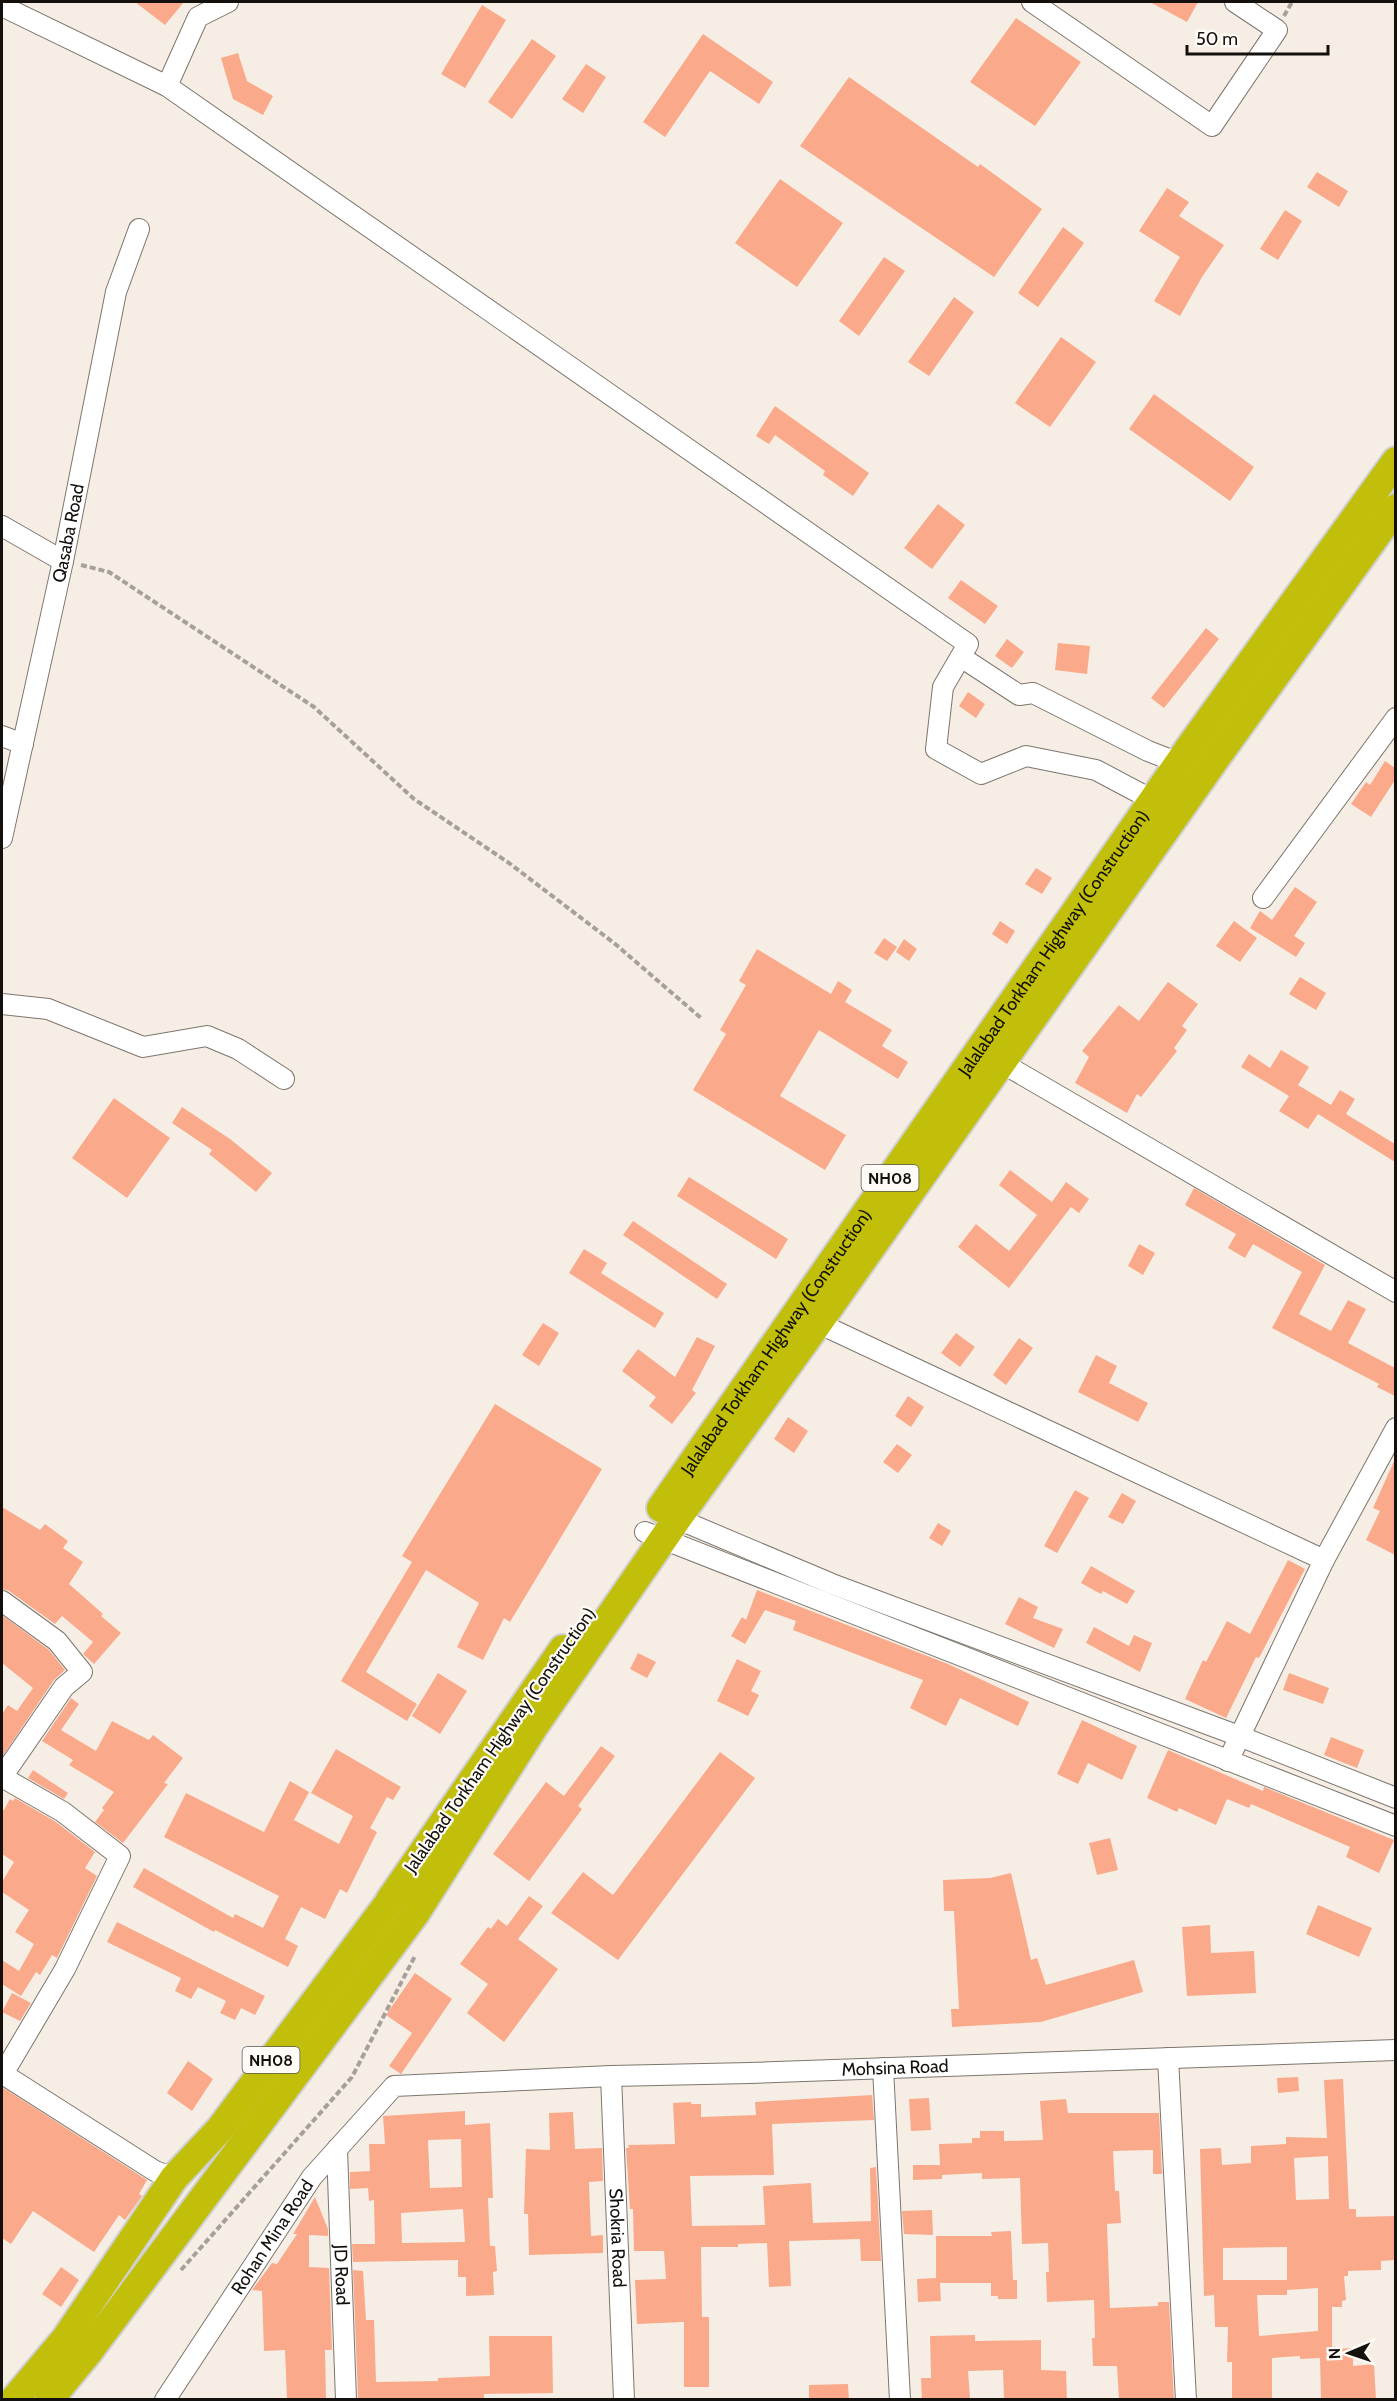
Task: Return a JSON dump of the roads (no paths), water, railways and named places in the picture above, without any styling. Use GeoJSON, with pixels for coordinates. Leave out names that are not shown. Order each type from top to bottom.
{"type":"FeatureCollection","features":[{"type":"Feature","properties":{"kind":"highway","name":"Jalalabad Torkham Highway (Construction)"},"geometry":{"type":"LineString","coordinates":[[390,1900],[661,1526],[1078,932],[1154,799],[1395,461]]}},
{"type":"Feature","properties":{"kind":"highway","name":"NH08"},"geometry":{"type":"LineString","coordinates":[[49,2400],[90,2350],[415,1914],[661,1526],[818,1323],[1002,1063],[1078,932],[1176,815],[1395,508]]}},
{"type":"Feature","properties":{"kind":"highway","name":"NH08"},"geometry":{"type":"LineString","coordinates":[[14,2400],[66,2338],[174,2178],[220,2129],[390,1900],[536,1725]]}},
{"type":"Feature","properties":{"kind":"street"},"geometry":{"type":"LineString","coordinates":[[167,86],[198,17],[228,2]]}},
{"type":"Feature","properties":{"kind":"street"},"geometry":{"type":"LineString","coordinates":[[1032,2],[1212,126],[1277,30],[1235,2]]}},
{"type":"Feature","properties":{"kind":"street"},"geometry":{"type":"LineString","coordinates":[[2,6],[167,86],[968,644],[944,687],[936,749],[981,774],[1026,756],[1096,770],[1154,799],[1176,815]]}},
{"type":"Feature","properties":{"kind":"street","name":"Qasaba Road"},"geometry":{"type":"LineString","coordinates":[[2,838],[63,561],[116,292],[139,229]]}},
{"type":"Feature","properties":{"kind":"street"},"geometry":{"type":"LineString","coordinates":[[2,526],[63,561]]}},
{"type":"Feature","properties":{"kind":"street"},"geometry":{"type":"LineString","coordinates":[[961,657],[1019,695],[1033,693],[1148,751],[1179,762]]}},
{"type":"Feature","properties":{"kind":"street"},"geometry":{"type":"LineString","coordinates":[[1263,898],[1395,718]]}},
{"type":"Feature","properties":{"kind":"street"},"geometry":{"type":"LineString","coordinates":[[2,736],[23,744]]}},
{"type":"Feature","properties":{"kind":"street"},"geometry":{"type":"LineString","coordinates":[[2,1004],[48,1009],[143,1047],[207,1036],[238,1048],[284,1078]]}},
{"type":"Feature","properties":{"kind":"street"},"geometry":{"type":"LineString","coordinates":[[1002,1063],[1395,1292]]}},
{"type":"Feature","properties":{"kind":"street"},"geometry":{"type":"LineString","coordinates":[[818,1323],[1324,1560]]}},
{"type":"Feature","properties":{"kind":"street"},"geometry":{"type":"LineString","coordinates":[[1228,1761],[1324,1560],[1395,1428]]}},
{"type":"Feature","properties":{"kind":"street"},"geometry":{"type":"LineString","coordinates":[[661,1526],[736,1544],[832,1584],[1239,1736],[1395,1798]]}},
{"type":"Feature","properties":{"kind":"street"},"geometry":{"type":"LineString","coordinates":[[661,1526],[726,1566],[1395,1826]]}},
{"type":"Feature","properties":{"kind":"street"},"geometry":{"type":"LineString","coordinates":[[726,1566],[736,1544]]}},
{"type":"Feature","properties":{"kind":"street"},"geometry":{"type":"LineString","coordinates":[[2,1601],[57,1641],[84,1669],[64,1687],[2,1777],[63,1812],[120,1856],[64,1969],[3,2074],[155,2171],[174,2178]]}},
{"type":"Feature","properties":{"kind":"street","name":"Mohsina Road"},"geometry":{"type":"LineString","coordinates":[[394,2086],[611,2076],[1395,2050]]}},
{"type":"Feature","properties":{"kind":"street"},"geometry":{"type":"LineString","coordinates":[[1168,2058],[1186,2400]]}},
{"type":"Feature","properties":{"kind":"street"},"geometry":{"type":"LineString","coordinates":[[883,2068],[900,2400]]}},
{"type":"Feature","properties":{"kind":"street","name":"Shokria Road"},"geometry":{"type":"LineString","coordinates":[[611,2076],[624,2400]]}},
{"type":"Feature","properties":{"kind":"street","name":"Rohan Mina Road"},"geometry":{"type":"LineString","coordinates":[[165,2400],[312,2177],[394,2086]]}},
{"type":"Feature","properties":{"kind":"street","name":"JD Road"},"geometry":{"type":"LineString","coordinates":[[337,2149],[346,2400]]}}]}
